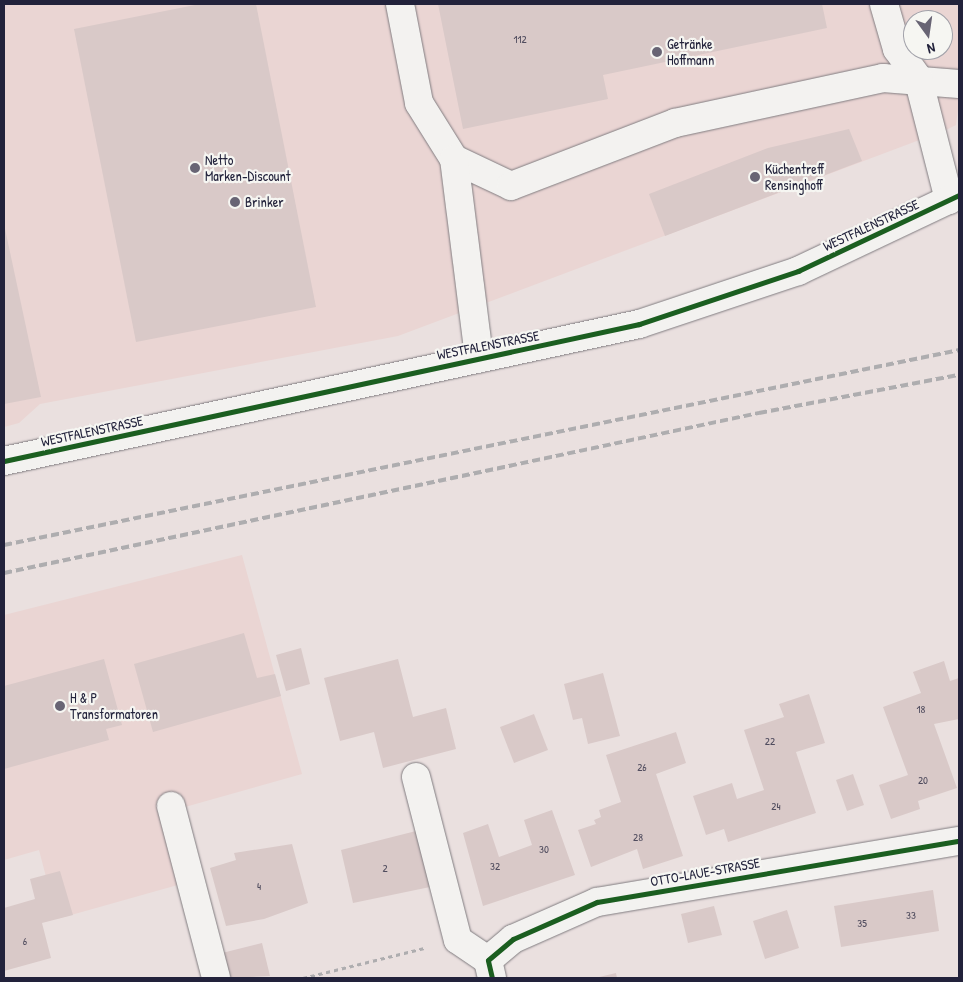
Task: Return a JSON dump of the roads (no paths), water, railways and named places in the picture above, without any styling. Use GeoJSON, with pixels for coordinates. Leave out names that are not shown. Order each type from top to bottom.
{"type":"FeatureCollection","features":[{"type":"Feature","properties":{"kind":"street"},"geometry":{"type":"LineString","coordinates":[[400,4],[419,103],[454,159],[479,358]]}},
{"type":"Feature","properties":{"kind":"street"},"geometry":{"type":"LineString","coordinates":[[884,4],[897,49],[918,78],[954,198]]}},
{"type":"Feature","properties":{"kind":"street"},"geometry":{"type":"LineString","coordinates":[[454,159],[511,186],[675,123],[883,78],[918,78],[959,84]]}},
{"type":"Feature","properties":{"kind":"street","name":"WESTFALENSTRASSE"},"geometry":{"type":"LineString","coordinates":[[4,461],[479,358],[609,332],[714,301],[798,271],[954,198]]}},
{"type":"Feature","properties":{"kind":"street"},"geometry":{"type":"LineString","coordinates":[[416,777],[458,940],[490,969]]}},
{"type":"Feature","properties":{"kind":"street"},"geometry":{"type":"LineString","coordinates":[[170,806],[216,978]]}},
{"type":"Feature","properties":{"kind":"street","name":"OTTO-LAUE-STRASSE"},"geometry":{"type":"LineString","coordinates":[[490,969],[513,939],[597,902],[959,841]]}},
{"type":"Feature","properties":{"kind":"railway"},"geometry":{"type":"LineString","coordinates":[[4,545],[959,350]]}},
{"type":"Feature","properties":{"kind":"railway"},"geometry":{"type":"LineString","coordinates":[[4,573],[759,413],[959,375]]}},
{"type":"Feature","properties":{"kind":"place","name":"Getränke Hoffmann"},"geometry":{"type":"Point","coordinates":[657,52]}},
{"type":"Feature","properties":{"kind":"place","name":"Netto Marken-Discount"},"geometry":{"type":"Point","coordinates":[195,168]}},
{"type":"Feature","properties":{"kind":"place","name":"Küchentreff Rensinghoff"},"geometry":{"type":"Point","coordinates":[755,177]}},
{"type":"Feature","properties":{"kind":"place","name":"Brinker"},"geometry":{"type":"Point","coordinates":[235,202]}},
{"type":"Feature","properties":{"kind":"place","name":"H & P Transformatoren"},"geometry":{"type":"Point","coordinates":[60,706]}}]}
